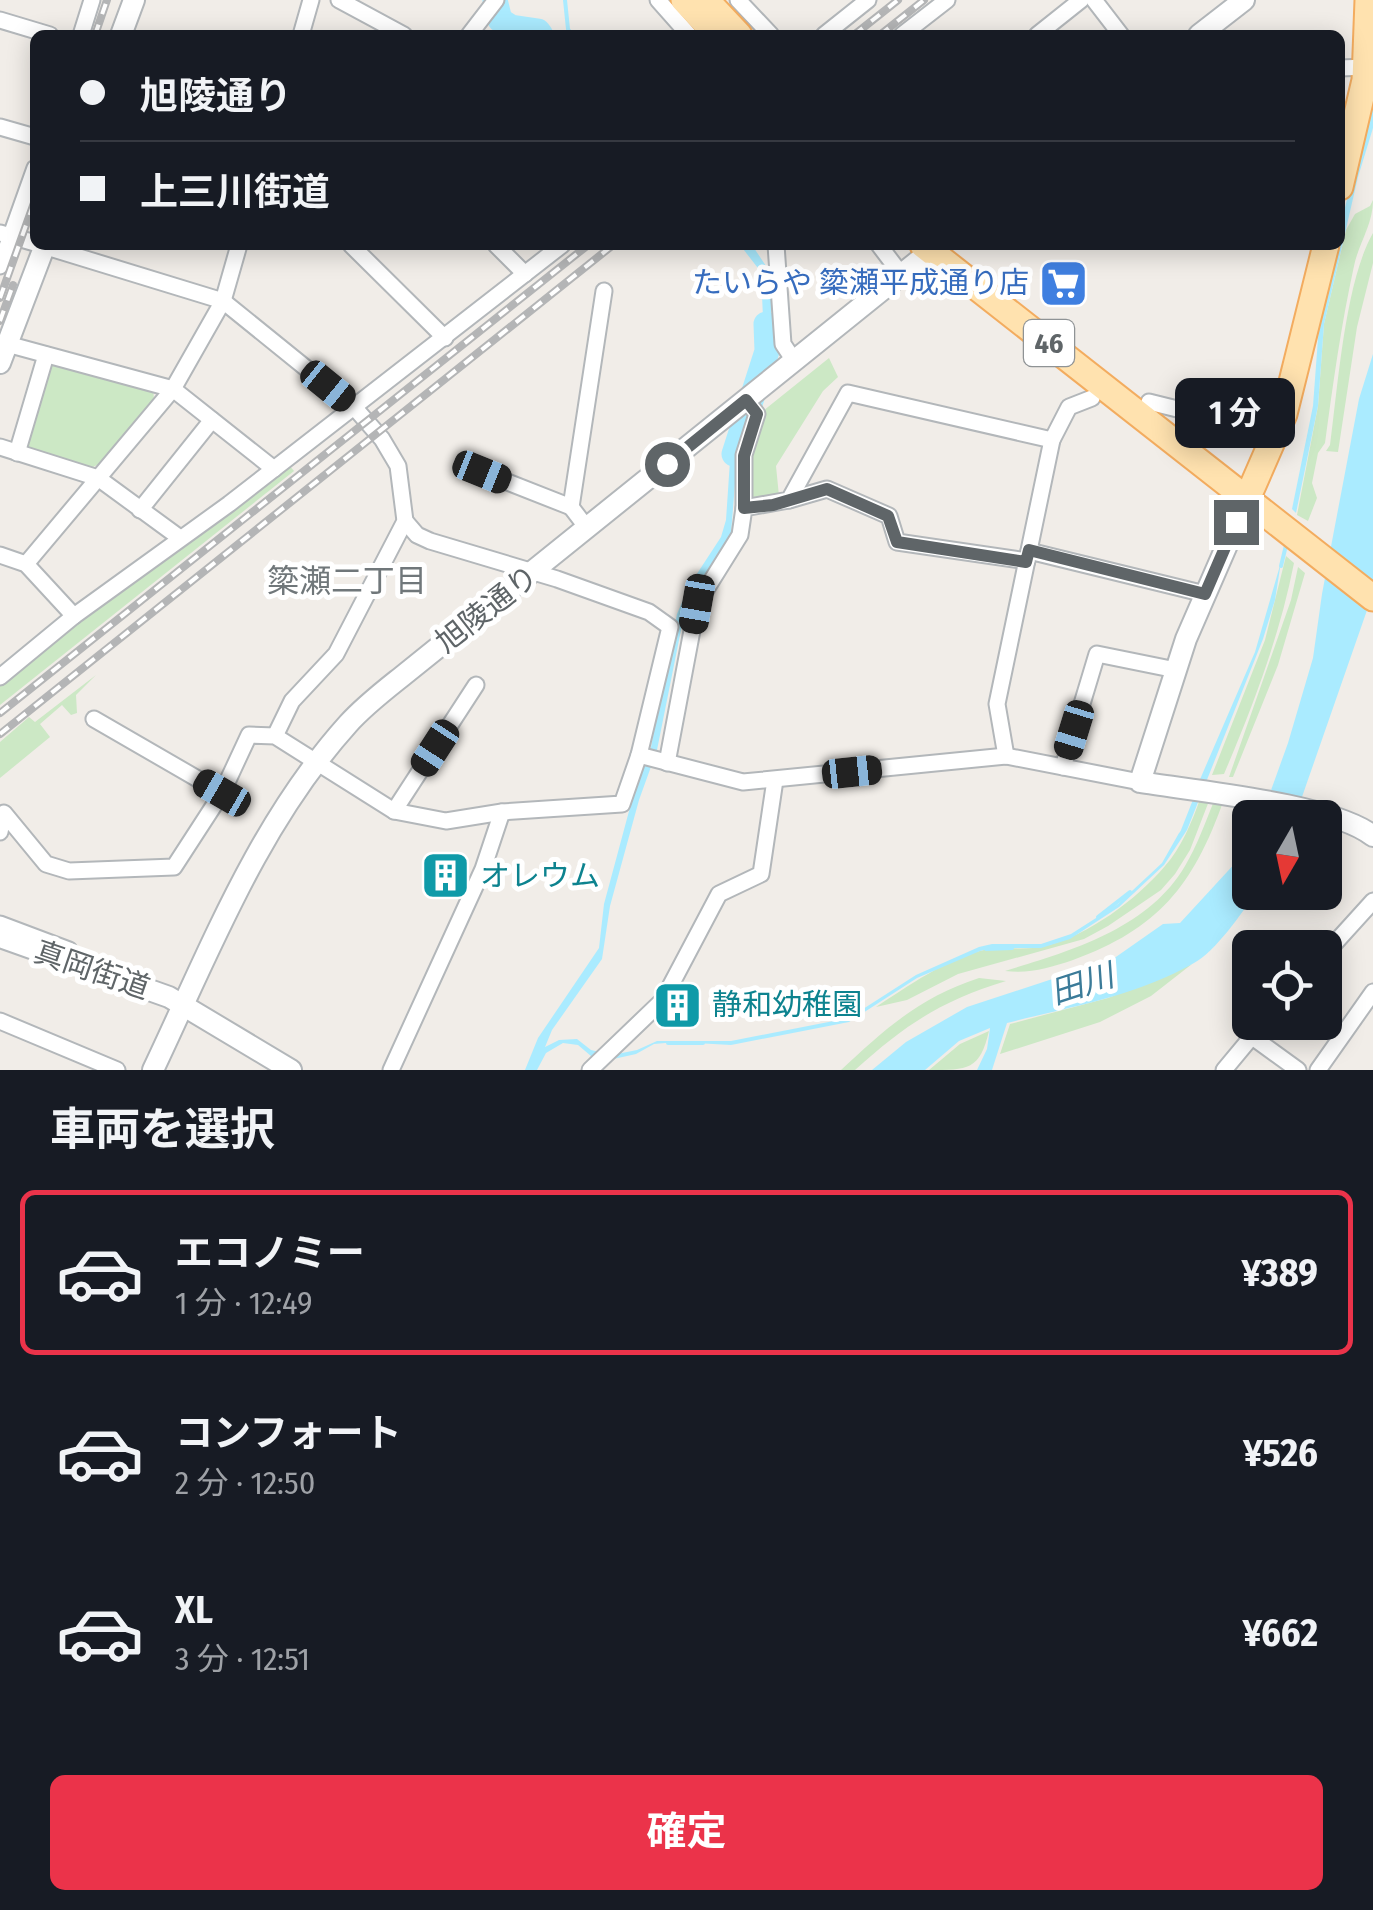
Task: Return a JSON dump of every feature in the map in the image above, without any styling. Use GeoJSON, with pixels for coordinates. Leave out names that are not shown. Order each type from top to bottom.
{"type":"FeatureCollection","features":[{"type":"Feature","properties":{"kind":"main road"},"geometry":{"type":"LineString","coordinates":[[684,0],[712,30]]}},
{"type":"Feature","properties":{"kind":"main road"},"geometry":{"type":"LineString","coordinates":[[706,0],[734,30]]}},
{"type":"Feature","properties":{"kind":"main road"},"geometry":{"type":"LineString","coordinates":[[1345,166],[1368,76],[1368,1]]}},
{"type":"Feature","properties":{"kind":"main road","name":"46"},"geometry":{"type":"LineString","coordinates":[[936,250],[1247,499]]}},
{"type":"Feature","properties":{"kind":"main road"},"geometry":{"type":"LineString","coordinates":[[1325,250],[1278,434],[1247,499],[1373,598]]}},
{"type":"Feature","properties":{"kind":"street"},"geometry":{"type":"LineString","coordinates":[[83,30],[92,0]]}},
{"type":"Feature","properties":{"kind":"street"},"geometry":{"type":"LineString","coordinates":[[123,30],[134,0]]}},
{"type":"Feature","properties":{"kind":"street"},"geometry":{"type":"LineString","coordinates":[[302,30],[311,0]]}},
{"type":"Feature","properties":{"kind":"street"},"geometry":{"type":"LineString","coordinates":[[339,0],[395,30]]}},
{"type":"Feature","properties":{"kind":"street"},"geometry":{"type":"LineString","coordinates":[[473,30],[496,0]]}},
{"type":"Feature","properties":{"kind":"street"},"geometry":{"type":"LineString","coordinates":[[658,0],[684,30]]}},
{"type":"Feature","properties":{"kind":"street"},"geometry":{"type":"LineString","coordinates":[[669,0],[697,30]]}},
{"type":"Feature","properties":{"kind":"street"},"geometry":{"type":"LineString","coordinates":[[725,0],[753,30]]}},
{"type":"Feature","properties":{"kind":"street"},"geometry":{"type":"LineString","coordinates":[[738,0],[766,30]]}},
{"type":"Feature","properties":{"kind":"street"},"geometry":{"type":"LineString","coordinates":[[830,30],[868,0]]}},
{"type":"Feature","properties":{"kind":"street"},"geometry":{"type":"LineString","coordinates":[[908,30],[946,0]]}},
{"type":"Feature","properties":{"kind":"street"},"geometry":{"type":"LineString","coordinates":[[1044,30],[1081,0]]}},
{"type":"Feature","properties":{"kind":"street"},"geometry":{"type":"LineString","coordinates":[[1094,0],[1117,30]]}},
{"type":"Feature","properties":{"kind":"street"},"geometry":{"type":"LineString","coordinates":[[1205,30],[1244,0]]}},
{"type":"Feature","properties":{"kind":"street"},"geometry":{"type":"LineString","coordinates":[[0,20],[33,30]]}},
{"type":"Feature","properties":{"kind":"street"},"geometry":{"type":"LineString","coordinates":[[0,127],[30,136]]}},
{"type":"Feature","properties":{"kind":"street"},"geometry":{"type":"LineString","coordinates":[[0,266],[6,235],[30,180]]}},
{"type":"Feature","properties":{"kind":"street"},"geometry":{"type":"LineString","coordinates":[[39,250],[3,353],[46,355],[172,389],[274,468]]}},
{"type":"Feature","properties":{"kind":"street"},"geometry":{"type":"LineString","coordinates":[[57,250],[222,301],[354,408],[398,466],[404,522],[336,654],[292,701],[275,736]]}},
{"type":"Feature","properties":{"kind":"street"},"geometry":{"type":"LineString","coordinates":[[26,564],[172,389],[222,301],[237,250]]}},
{"type":"Feature","properties":{"kind":"street"},"geometry":{"type":"LineString","coordinates":[[356,250],[445,338]]}},
{"type":"Feature","properties":{"kind":"street"},"geometry":{"type":"LineString","coordinates":[[501,250],[526,274]]}},
{"type":"Feature","properties":{"kind":"street"},"geometry":{"type":"LineString","coordinates":[[0,677],[74,616],[354,408],[556,250]]}},
{"type":"Feature","properties":{"kind":"street"},"geometry":{"type":"LineString","coordinates":[[776,250],[783,344],[796,362]]}},
{"type":"Feature","properties":{"kind":"street"},"geometry":{"type":"LineString","coordinates":[[883,250],[902,274]]}},
{"type":"Feature","properties":{"kind":"street","name":"旭陵通り"},"geometry":{"type":"LineString","coordinates":[[154,1070],[258,850],[315,763],[370,702],[796,362],[927,250]]}},
{"type":"Feature","properties":{"kind":"street"},"geometry":{"type":"LineString","coordinates":[[571,507],[604,290]]}},
{"type":"Feature","properties":{"kind":"street"},"geometry":{"type":"LineString","coordinates":[[17,452],[46,355]]}},
{"type":"Feature","properties":{"kind":"street"},"geometry":{"type":"LineString","coordinates":[[789,500],[848,393],[1052,440]]}},
{"type":"Feature","properties":{"kind":"street"},"geometry":{"type":"LineString","coordinates":[[1006,756],[997,704],[1052,440],[1069,407],[1092,398]]}},
{"type":"Feature","properties":{"kind":"street"},"geometry":{"type":"LineString","coordinates":[[667,763],[697,604],[740,535],[744,456],[757,414],[746,400]]}},
{"type":"Feature","properties":{"kind":"street"},"geometry":{"type":"LineString","coordinates":[[1149,402],[1278,434]]}},
{"type":"Feature","properties":{"kind":"street"},"geometry":{"type":"LineString","coordinates":[[140,510],[212,420]]}},
{"type":"Feature","properties":{"kind":"street"},"geometry":{"type":"LineString","coordinates":[[0,447],[98,478],[180,538]]}},
{"type":"Feature","properties":{"kind":"street"},"geometry":{"type":"LineString","coordinates":[[482,472],[571,507],[588,528]]}},
{"type":"Feature","properties":{"kind":"street"},"geometry":{"type":"LineString","coordinates":[[744,508],[827,489],[888,516],[897,542],[1028,556],[1205,594]]}},
{"type":"Feature","properties":{"kind":"street"},"geometry":{"type":"LineString","coordinates":[[1140,782],[1176,670],[1247,499]]}},
{"type":"Feature","properties":{"kind":"street"},"geometry":{"type":"LineString","coordinates":[[0,832],[4,814],[46,864],[69,871],[174,867],[222,793],[249,735],[275,736],[394,811],[446,821],[502,812],[622,804],[640,755],[670,626],[648,612],[550,577],[430,541],[404,522]]}},
{"type":"Feature","properties":{"kind":"street"},"geometry":{"type":"LineString","coordinates":[[0,555],[26,564],[74,616]]}},
{"type":"Feature","properties":{"kind":"street"},"geometry":{"type":"LineString","coordinates":[[1063,768],[1097,654],[1176,670]]}},
{"type":"Feature","properties":{"kind":"street"},"geometry":{"type":"LineString","coordinates":[[394,811],[476,684]]}},
{"type":"Feature","properties":{"kind":"street"},"geometry":{"type":"LineString","coordinates":[[94,719],[222,793]]}},
{"type":"Feature","properties":{"kind":"street"},"geometry":{"type":"LineString","coordinates":[[640,755],[744,782],[1006,756],[1316,812],[1364,828],[1373,836]]}},
{"type":"Feature","properties":{"kind":"street"},"geometry":{"type":"LineString","coordinates":[[590,1070],[663,1000],[719,894],[761,874],[775,780]]}},
{"type":"Feature","properties":{"kind":"street"},"geometry":{"type":"LineString","coordinates":[[391,1070],[483,868],[502,812]]}},
{"type":"Feature","properties":{"kind":"street"},"geometry":{"type":"LineString","coordinates":[[1342,935],[1373,901]]}},
{"type":"Feature","properties":{"kind":"street"},"geometry":{"type":"LineString","coordinates":[[0,924],[69,950],[73,962],[61,967],[0,947]]}},
{"type":"Feature","properties":{"kind":"street","name":"真岡街道"},"geometry":{"type":"LineString","coordinates":[[0,937],[153,990],[292,1070]]}},
{"type":"Feature","properties":{"kind":"street"},"geometry":{"type":"LineString","coordinates":[[1318,1070],[1367,1013],[1373,992]]}},
{"type":"Feature","properties":{"kind":"street"},"geometry":{"type":"LineString","coordinates":[[0,1021],[117,1070]]}},
{"type":"Feature","properties":{"kind":"street"},"geometry":{"type":"LineString","coordinates":[[1224,1070],[1248,1040]]}},
{"type":"Feature","properties":{"kind":"street"},"geometry":{"type":"LineString","coordinates":[[1257,1040],[1298,1070]]}},
{"type":"Feature","properties":{"kind":"green space"},"geometry":{"type":"Polygon","coordinates":[[[1373,200],[1349,288],[1325,443],[1318,453],[1312,483],[1317,498],[1308,521],[1297,515],[1318,406],[1324,324],[1341,250],[1345,250],[1346,230],[1355,214],[1373,200]]]}},
{"type":"Feature","properties":{"kind":"green space"},"geometry":{"type":"Polygon","coordinates":[[[1373,233],[1373,263],[1357,327],[1338,452],[1326,451],[1330,445],[1349,306],[1373,233]]]}},
{"type":"Feature","properties":{"kind":"green space"},"geometry":{"type":"Polygon","coordinates":[[[829,358],[838,377],[823,391],[776,466],[779,496],[748,498],[749,456],[763,411],[829,358]]]}},
{"type":"Feature","properties":{"kind":"green space"},"geometry":{"type":"Polygon","coordinates":[[[56,361],[153,387],[154,400],[101,463],[89,469],[30,451],[26,442],[48,364],[56,361]]]}},
{"type":"Feature","properties":{"kind":"green space"},"geometry":{"type":"Polygon","coordinates":[[[289,465],[294,471],[0,705],[0,683],[136,576],[289,465]]]}},
{"type":"Feature","properties":{"kind":"green space"},"geometry":{"type":"Polygon","coordinates":[[[1286,556],[1294,563],[1265,670],[1224,774],[1212,775],[1265,640],[1286,556]]]}},
{"type":"Feature","properties":{"kind":"green space"},"geometry":{"type":"Polygon","coordinates":[[[1298,567],[1305,573],[1278,665],[1233,777],[1229,777],[1291,600],[1298,567]]]}},
{"type":"Feature","properties":{"kind":"green space"},"geometry":{"type":"Polygon","coordinates":[[[96,675],[76,695],[77,713],[71,715],[62,705],[40,724],[50,737],[0,778],[0,742],[29,717],[35,722],[96,675]]]}},
{"type":"Feature","properties":{"kind":"green space"},"geometry":{"type":"Polygon","coordinates":[[[1200,799],[1209,801],[1190,850],[1175,874],[1161,890],[1108,926],[1084,939],[958,974],[907,1000],[876,1007],[971,953],[1045,946],[1078,934],[1111,915],[1171,859],[1200,799]]]}},
{"type":"Feature","properties":{"kind":"green space"},"geometry":{"type":"Polygon","coordinates":[[[1214,801],[1223,802],[1199,858],[1169,901],[1150,919],[1103,948],[1073,960],[1039,970],[1005,971],[1106,935],[1150,906],[1185,866],[1214,801]]]}},
{"type":"Feature","properties":{"kind":"green space"},"geometry":{"type":"Polygon","coordinates":[[[1192,964],[1151,996],[1100,1022],[1000,1054],[1010,1024],[1108,998],[1192,964]]]}},
{"type":"Feature","properties":{"kind":"green space"},"geometry":{"type":"Polygon","coordinates":[[[979,978],[1006,981],[943,1006],[908,1027],[855,1070],[841,1070],[921,1005],[979,978]]]}},
{"type":"Feature","properties":{"kind":"green space"},"geometry":{"type":"Polygon","coordinates":[[[989,1031],[981,1054],[970,1065],[929,1070],[960,1044],[989,1031]]]}},
{"type":"Feature","properties":{"kind":"water"},"geometry":{"type":"Polygon","coordinates":[[[1373,93],[1373,128],[1345,233],[1345,208],[1373,93]]]}},
{"type":"Feature","properties":{"kind":"water"},"geometry":{"type":"Polygon","coordinates":[[[744,250],[755,250],[772,275],[770,353],[755,365],[764,341],[761,272],[744,250]]]}},
{"type":"Feature","properties":{"kind":"water"},"geometry":{"type":"Polygon","coordinates":[[[1335,250],[1341,250],[1324,324],[1318,406],[1296,513],[1292,509],[1313,406],[1319,325],[1335,250]]]}},
{"type":"Feature","properties":{"kind":"water"},"geometry":{"type":"Polygon","coordinates":[[[1373,354],[1373,593],[1301,800],[1267,800],[1313,658],[1359,399],[1373,354]]]}},
{"type":"Feature","properties":{"kind":"water"},"geometry":{"type":"Polygon","coordinates":[[[746,420],[738,447],[731,533],[724,551],[692,596],[683,620],[657,750],[610,906],[602,959],[552,1030],[545,1047],[559,1040],[577,1039],[591,1050],[612,1055],[657,1041],[731,1041],[849,1018],[916,975],[979,947],[1041,944],[1071,934],[1118,904],[1162,863],[1186,826],[1198,784],[1255,652],[1281,562],[1263,639],[1187,830],[1164,865],[1119,907],[1070,939],[1041,948],[980,951],[917,978],[849,1022],[731,1045],[654,1044],[636,1054],[609,1060],[591,1056],[578,1045],[563,1043],[546,1053],[537,1070],[525,1070],[538,1038],[599,948],[604,904],[632,800],[651,747],[677,614],[689,586],[721,537],[726,520],[731,446],[735,430],[746,420]]]}},
{"type":"Feature","properties":{"kind":"water","name":"田川"},"geometry":{"type":"Polygon","coordinates":[[[1232,867],[1232,910],[1244,910],[1219,941],[1194,963],[1126,992],[1007,1023],[992,1070],[977,1070],[987,1049],[990,1028],[959,1041],[925,1070],[872,1070],[906,1042],[967,1007],[1113,959],[1163,924],[1180,923],[1232,867]]]}},
{"type":"Feature","properties":{"kind":"waterway"},"geometry":{"type":"LineString","coordinates":[[495,0],[500,20],[511,27],[531,30]]}},
{"type":"Feature","properties":{"kind":"waterway"},"geometry":{"type":"LineString","coordinates":[[565,0],[569,30]]}},
{"type":"Feature","properties":{"kind":"waterway"},"geometry":{"type":"LineString","coordinates":[[734,454],[767,351],[766,324]]}},
{"type":"Feature","properties":{"kind":"waterway"},"geometry":{"type":"LineString","coordinates":[[1281,566],[1287,541]]}},
{"type":"Feature","properties":{"kind":"waterway"},"geometry":{"type":"LineString","coordinates":[[1182,833],[1195,800]]}},
{"type":"Feature","properties":{"kind":"waterway"},"geometry":{"type":"LineString","coordinates":[[1098,917],[1130,892]]}},
{"type":"Feature","properties":{"kind":"waterway"},"geometry":{"type":"LineString","coordinates":[[986,949],[1012,948]]}},
{"type":"Feature","properties":{"kind":"waterway"},"geometry":{"type":"LineString","coordinates":[[668,1043],[703,1043]]}},
{"type":"Feature","properties":{"kind":"railway"},"geometry":{"type":"LineString","coordinates":[[97,30],[107,0]]}},
{"type":"Feature","properties":{"kind":"railway"},"geometry":{"type":"LineString","coordinates":[[860,30],[898,0]]}},
{"type":"Feature","properties":{"kind":"railway"},"geometry":{"type":"LineString","coordinates":[[886,30],[924,0]]}},
{"type":"Feature","properties":{"kind":"railway"},"geometry":{"type":"LineString","coordinates":[[0,298],[30,214]]}},
{"type":"Feature","properties":{"kind":"railway"},"geometry":{"type":"LineString","coordinates":[[0,713],[582,250]]}},
{"type":"Feature","properties":{"kind":"railway"},"geometry":{"type":"LineString","coordinates":[[0,734],[607,250]]}},
{"type":"Feature","properties":{"kind":"railway"},"geometry":{"type":"LineString","coordinates":[[0,321],[13,285]]}},
{"type":"Feature","properties":{"kind":"place","name":"たいらや 簗瀬平成通り店"},"geometry":{"type":"Point","coordinates":[1064,283]}},
{"type":"Feature","properties":{"kind":"place","name":"オレウム"},"geometry":{"type":"Point","coordinates":[445,876]}},
{"type":"Feature","properties":{"kind":"place","name":"静和幼稚園"},"geometry":{"type":"Point","coordinates":[677,1005]}},
{"type":"Feature","properties":{"kind":"district","name":"簗瀬二丁目"},"geometry":{"type":"Point","coordinates":[347,581]}},
{"type":"Feature","properties":{"kind":"route"},"geometry":{"type":"LineString","coordinates":[[667,464],[746,400],[757,414],[744,456],[744,508],[773,505],[827,489],[888,516],[897,542],[1026,562],[1029,550],[1205,594],[1236,522]]}}]}
